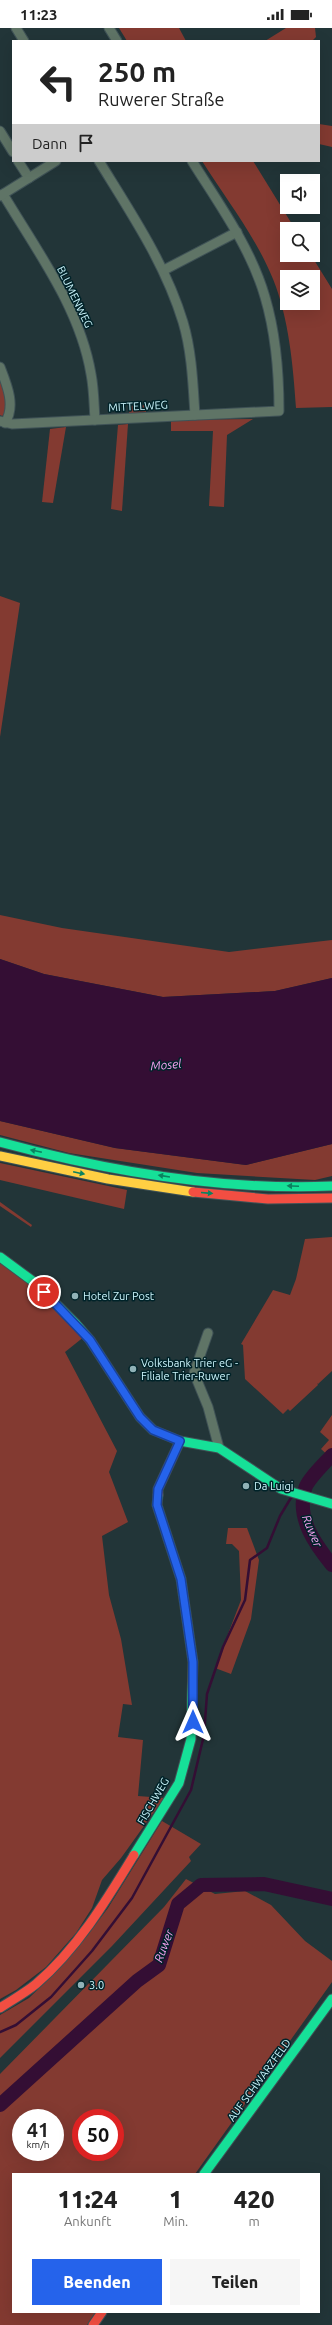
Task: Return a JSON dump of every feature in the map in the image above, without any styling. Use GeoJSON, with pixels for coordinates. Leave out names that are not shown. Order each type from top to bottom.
{"type":"FeatureCollection","features":[{"type":"Feature","properties":{"kind":"main road"},"geometry":{"type":"LineString","coordinates":[[0,1142],[125,1170],[183,1179],[251,1184],[332,1186]]}},
{"type":"Feature","properties":{"kind":"main road"},"geometry":{"type":"LineString","coordinates":[[0,1156],[122,1182],[174,1190],[251,1197],[332,1198]]}},
{"type":"Feature","properties":{"kind":"main road"},"geometry":{"type":"LineString","coordinates":[[0,1257],[34,1282],[76,1324],[90,1340],[140,1417],[149,1426],[160,1434],[180,1441],[219,1448],[281,1489],[332,1504]]}},
{"type":"Feature","properties":{"kind":"main road","name":"FISCHWEG"},"geometry":{"type":"LineString","coordinates":[[0,2008],[35,1985],[65,1955],[101,1908],[179,1783],[191,1739],[193,1662],[181,1579],[157,1505],[157,1496],[158,1489],[180,1441]]}},
{"type":"Feature","properties":{"kind":"main road","name":"AUF SCHWARZFELD"},"geometry":{"type":"LineString","coordinates":[[205,2173],[332,1999]]}},
{"type":"Feature","properties":{"kind":"main road"},"geometry":{"type":"LineString","coordinates":[[93,2325],[101,2313]]}},
{"type":"Feature","properties":{"kind":"street"},"geometry":{"type":"LineString","coordinates":[[16,28],[23,40]]}},
{"type":"Feature","properties":{"kind":"street"},"geometry":{"type":"LineString","coordinates":[[109,28],[116,40]]}},
{"type":"Feature","properties":{"kind":"street"},"geometry":{"type":"LineString","coordinates":[[0,131],[12,150]]}},
{"type":"Feature","properties":{"kind":"street"},"geometry":{"type":"LineString","coordinates":[[19,162],[29,178]]}},
{"type":"Feature","properties":{"kind":"street"},"geometry":{"type":"LineString","coordinates":[[1,195],[54,162]]}},
{"type":"Feature","properties":{"kind":"street"},"geometry":{"type":"LineString","coordinates":[[100,162],[164,270],[183,323],[192,370],[195,415]]}},
{"type":"Feature","properties":{"kind":"street"},"geometry":{"type":"LineString","coordinates":[[164,270],[237,232],[193,162]]}},
{"type":"Feature","properties":{"kind":"street","name":"BLUMENWEG"},"geometry":{"type":"LineString","coordinates":[[1,195],[58,285],[71,312],[81,337],[91,374],[95,420]]}},
{"type":"Feature","properties":{"kind":"street","name":"MITTELWEG"},"geometry":{"type":"LineString","coordinates":[[3,422],[95,420],[279,411],[276,349],[265,297],[237,232]]}},
{"type":"Feature","properties":{"kind":"street"},"geometry":{"type":"LineString","coordinates":[[0,367],[11,406],[10,415],[3,422]]}},
{"type":"Feature","properties":{"kind":"street"},"geometry":{"type":"LineString","coordinates":[[208,1333],[194,1373],[208,1407],[219,1448]]}},
{"type":"Feature","properties":{"kind":"shaded area"},"geometry":{"type":"Polygon","coordinates":[[[119,28],[179,28],[185,40],[126,40],[119,28]]]}},
{"type":"Feature","properties":{"kind":"shaded area"},"geometry":{"type":"Polygon","coordinates":[[[286,28],[315,28],[316,37],[313,40],[267,40],[286,28]]]}},
{"type":"Feature","properties":{"kind":"shaded area"},"geometry":{"type":"Polygon","coordinates":[[[320,124],[332,126],[332,147],[320,144],[320,124]]]}},
{"type":"Feature","properties":{"kind":"shaded area"},"geometry":{"type":"Polygon","coordinates":[[[203,162],[254,162],[280,205],[280,214],[286,214],[291,222],[280,222],[280,262],[315,262],[332,289],[332,407],[296,408],[292,359],[283,310],[320,310],[320,270],[280,270],[280,300],[266,263],[249,233],[203,162]]]}},
{"type":"Feature","properties":{"kind":"shaded area"},"geometry":{"type":"Polygon","coordinates":[[[0,377],[9,406],[7,413],[2,416],[0,415],[0,377]]]}},
{"type":"Feature","properties":{"kind":"shaded area"},"geometry":{"type":"Polygon","coordinates":[[[146,405],[146,414],[129,414],[129,406],[146,405]]]}},
{"type":"Feature","properties":{"kind":"shaded area"},"geometry":{"type":"Polygon","coordinates":[[[253,419],[227,435],[224,507],[209,506],[213,431],[171,431],[171,420],[253,419]]]}},
{"type":"Feature","properties":{"kind":"shaded area"},"geometry":{"type":"Polygon","coordinates":[[[128,424],[122,511],[111,509],[118,425],[128,424]]]}},
{"type":"Feature","properties":{"kind":"shaded area"},"geometry":{"type":"Polygon","coordinates":[[[66,427],[53,503],[42,502],[50,429],[66,427]]]}},
{"type":"Feature","properties":{"kind":"shaded area"},"geometry":{"type":"Polygon","coordinates":[[[0,596],[20,603],[0,737],[0,596]]]}},
{"type":"Feature","properties":{"kind":"shaded area"},"geometry":{"type":"Polygon","coordinates":[[[0,915],[62,928],[229,952],[332,940],[332,978],[275,991],[163,997],[44,974],[0,959],[0,915]]]}},
{"type":"Feature","properties":{"kind":"shaded area"},"geometry":{"type":"Polygon","coordinates":[[[0,1121],[115,1148],[246,1165],[332,1144],[332,1176],[315,1180],[197,1173],[69,1153],[0,1135],[0,1121]]]}},
{"type":"Feature","properties":{"kind":"shaded area"},"geometry":{"type":"Polygon","coordinates":[[[0,1163],[127,1190],[124,1209],[0,1180],[0,1163]]]}},
{"type":"Feature","properties":{"kind":"shaded area"},"geometry":{"type":"Polygon","coordinates":[[[0,1202],[32,1225],[31,1227],[0,1206],[0,1202]]]}},
{"type":"Feature","properties":{"kind":"shaded area"},"geometry":{"type":"Polygon","coordinates":[[[332,1237],[332,1371],[318,1384],[317,1383],[318,1385],[290,1411],[288,1409],[283,1414],[245,1379],[243,1345],[241,1344],[273,1290],[290,1295],[296,1279],[305,1239],[332,1237]]]}},
{"type":"Feature","properties":{"kind":"shaded area"},"geometry":{"type":"Polygon","coordinates":[[[0,1258],[85,1336],[65,1352],[117,1451],[109,1472],[128,1522],[102,1536],[109,1595],[121,1639],[132,1705],[123,1704],[118,1737],[143,1740],[138,1796],[164,1798],[121,1858],[102,1880],[92,1908],[76,1933],[46,1967],[16,1990],[0,1999],[0,1258]]]}},
{"type":"Feature","properties":{"kind":"shaded area"},"geometry":{"type":"Polygon","coordinates":[[[332,1415],[332,1459],[321,1449],[329,1440],[320,1432],[332,1415]]]}},
{"type":"Feature","properties":{"kind":"shaded area"},"geometry":{"type":"Polygon","coordinates":[[[228,1528],[247,1528],[259,1560],[251,1619],[231,1674],[215,1668],[241,1600],[239,1551],[232,1544],[226,1544],[228,1528]]]}},
{"type":"Feature","properties":{"kind":"shaded area"},"geometry":{"type":"Polygon","coordinates":[[[162,1821],[201,1844],[189,1857],[191,1861],[112,1946],[0,2058],[0,2015],[29,1998],[54,1974],[87,1936],[108,1908],[162,1821]]]}},
{"type":"Feature","properties":{"kind":"shaded area"},"geometry":{"type":"Polygon","coordinates":[[[186,1879],[215,1894],[245,1891],[271,1905],[305,1941],[332,1961],[332,1982],[196,2173],[12,2173],[12,2313],[95,2313],[87,2325],[0,2325],[0,2074],[164,1907],[186,1879]]]}},
{"type":"Feature","properties":{"kind":"water","name":"Mosel"},"geometry":{"type":"Polygon","coordinates":[[[0,959],[44,974],[163,997],[275,991],[332,978],[332,1144],[246,1165],[115,1148],[0,1121],[0,959]]]}},
{"type":"Feature","properties":{"kind":"waterway","name":"Ruwer"},"geometry":{"type":"LineString","coordinates":[[332,1455],[306,1485],[303,1500],[303,1510],[309,1530],[319,1548],[332,1565]]}},
{"type":"Feature","properties":{"kind":"waterway"},"geometry":{"type":"LineString","coordinates":[[0,2032],[16,2025],[51,1997],[92,1951],[132,1898],[191,1790],[204,1735],[207,1694],[223,1647],[245,1600],[250,1560],[267,1548],[280,1516],[292,1496]]}},
{"type":"Feature","properties":{"kind":"waterway","name":"Ruwer"},"geometry":{"type":"LineString","coordinates":[[0,2105],[137,1981],[159,1965],[178,1904],[201,1885],[264,1884],[332,1899]]}},
{"type":"Feature","properties":{"kind":"traffic: fast"},"geometry":{"type":"LineString","coordinates":[[0,1142],[81,1162],[164,1177],[248,1185],[290,1187],[332,1186]]}},
{"type":"Feature","properties":{"kind":"traffic: fast"},"geometry":{"type":"LineString","coordinates":[[0,1257],[34,1282],[76,1324],[90,1340],[140,1417],[153,1430],[180,1441],[219,1448],[281,1489],[332,1504]]}},
{"type":"Feature","properties":{"kind":"traffic: fast"},"geometry":{"type":"LineString","coordinates":[[134,1855],[179,1783],[191,1739],[193,1662],[181,1579],[157,1505],[158,1495]]}},
{"type":"Feature","properties":{"kind":"traffic: fast"},"geometry":{"type":"LineString","coordinates":[[205,2173],[332,1999]]}},
{"type":"Feature","properties":{"kind":"traffic: slow"},"geometry":{"type":"LineString","coordinates":[[0,1156],[108,1179],[193,1192]]}},
{"type":"Feature","properties":{"kind":"traffic: jam"},"geometry":{"type":"LineString","coordinates":[[193,1192],[268,1199],[332,1198]]}},
{"type":"Feature","properties":{"kind":"traffic: jam"},"geometry":{"type":"LineString","coordinates":[[158,1495],[158,1489],[180,1441]]}},
{"type":"Feature","properties":{"kind":"traffic: jam"},"geometry":{"type":"LineString","coordinates":[[0,2008],[36,1984],[65,1956],[90,1924],[134,1855]]}},
{"type":"Feature","properties":{"kind":"traffic: jam"},"geometry":{"type":"LineString","coordinates":[[93,2325],[101,2313]]}},
{"type":"Feature","properties":{"kind":"place","name":"Hotel Zur Post"},"geometry":{"type":"Point","coordinates":[75,1296]}},
{"type":"Feature","properties":{"kind":"place","name":"Volksbank Trier eG - Filiale Trier-Ruwer"},"geometry":{"type":"Point","coordinates":[133,1369]}},
{"type":"Feature","properties":{"kind":"place","name":"Da Luigi"},"geometry":{"type":"Point","coordinates":[246,1486]}},
{"type":"Feature","properties":{"kind":"place","name":"3.0"},"geometry":{"type":"Point","coordinates":[81,1985]}},
{"type":"Feature","properties":{"kind":"route"},"geometry":{"type":"LineString","coordinates":[[44,1292],[90,1340],[140,1417],[153,1430],[180,1441],[158,1489],[157,1505],[181,1579],[193,1662],[193,1722]]}}]}
